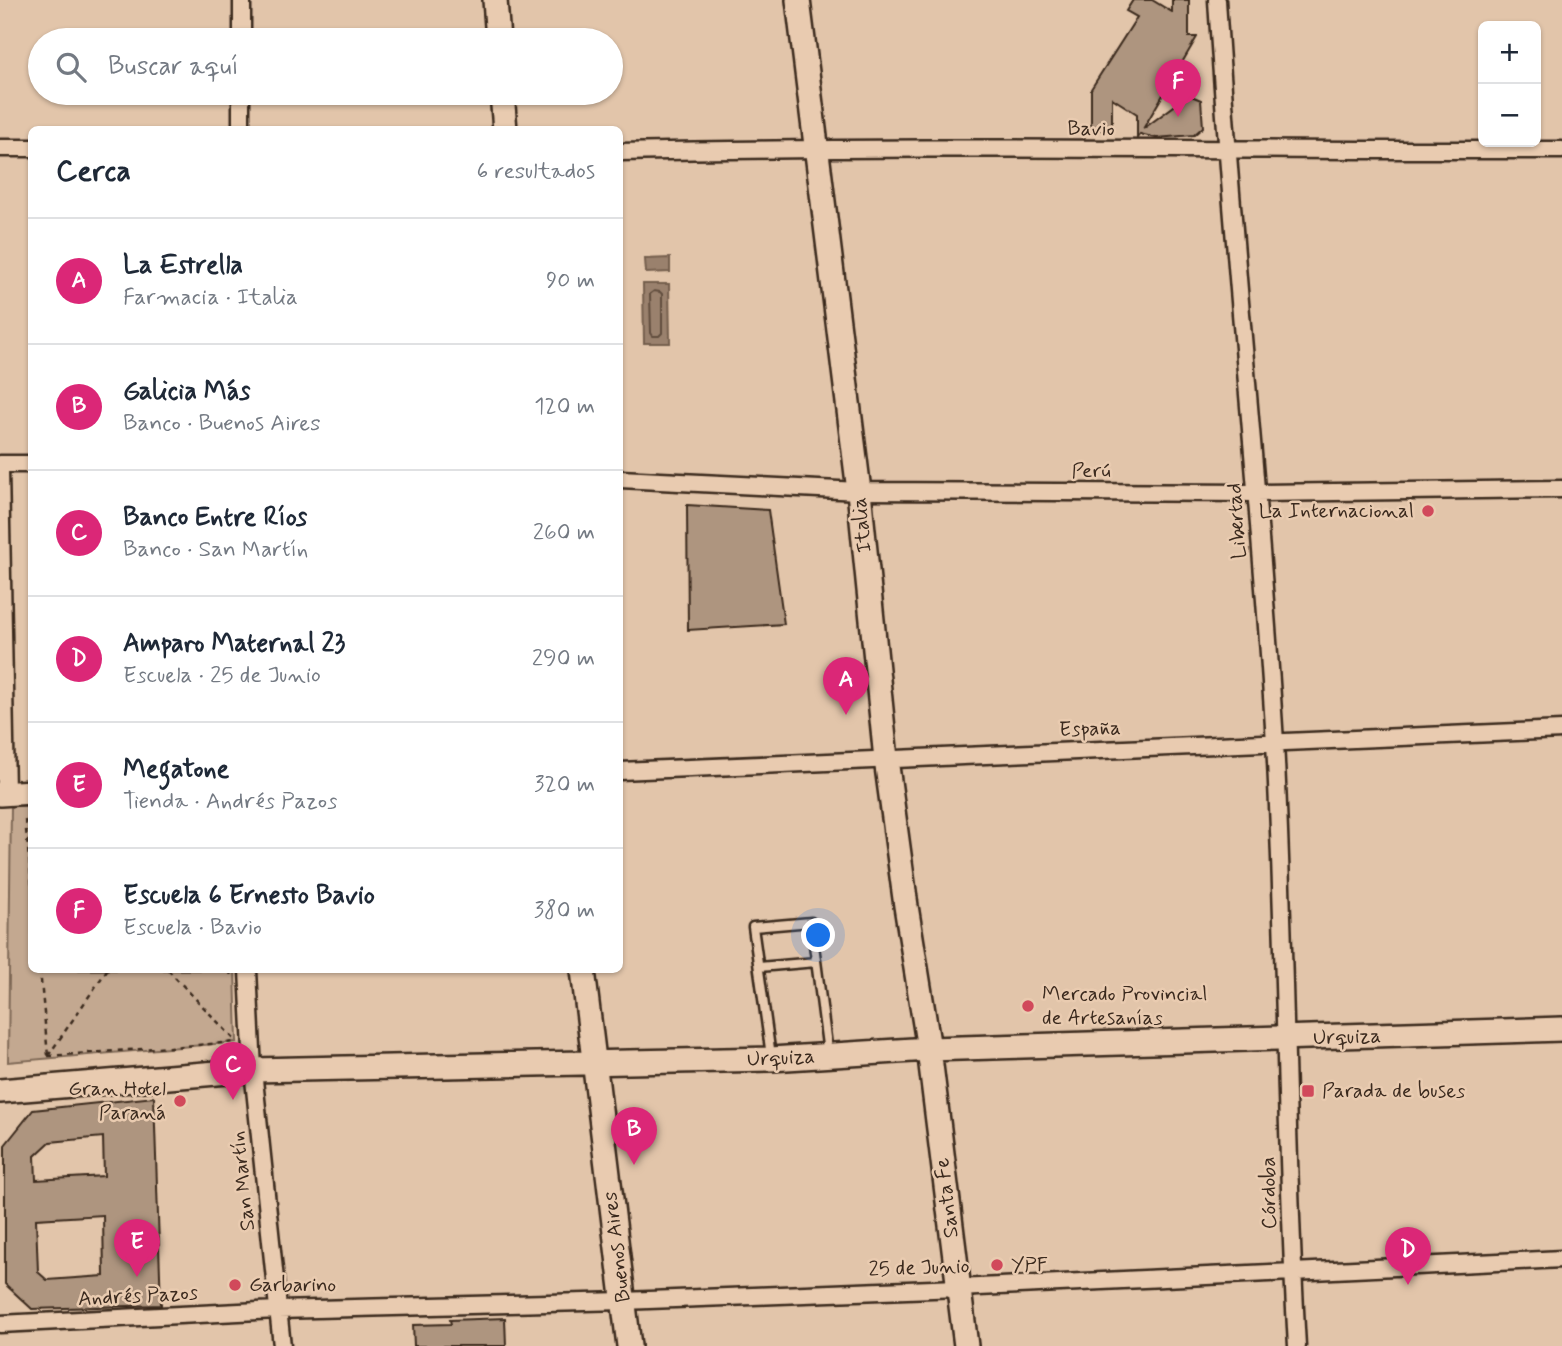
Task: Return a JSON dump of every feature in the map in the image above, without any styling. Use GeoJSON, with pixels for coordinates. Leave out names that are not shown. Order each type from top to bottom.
{"type":"FeatureCollection","features":[{"type":"Feature","properties":{"kind":"street"},"geometry":{"type":"LineString","coordinates":[[242,0],[242,28]]}},
{"type":"Feature","properties":{"kind":"street"},"geometry":{"type":"LineString","coordinates":[[495,0],[497,28]]}},
{"type":"Feature","properties":{"kind":"street","name":"Italia"},"geometry":{"type":"LineString","coordinates":[[798,0],[859,491],[886,759],[929,1049]]}},
{"type":"Feature","properties":{"kind":"street","name":"Libertad"},"geometry":{"type":"LineString","coordinates":[[1217,0],[1226,151],[1275,743],[1287,1039]]}},
{"type":"Feature","properties":{"kind":"street"},"geometry":{"type":"LineString","coordinates":[[241,126],[242,105]]}},
{"type":"Feature","properties":{"kind":"street"},"geometry":{"type":"LineString","coordinates":[[503,105],[505,126]]}},
{"type":"Feature","properties":{"kind":"street","name":"Bavio"},"geometry":{"type":"LineString","coordinates":[[623,152],[816,147],[1226,151],[1562,150]]}},
{"type":"Feature","properties":{"kind":"street"},"geometry":{"type":"LineString","coordinates":[[0,148],[28,148]]}},
{"type":"Feature","properties":{"kind":"street"},"geometry":{"type":"LineString","coordinates":[[0,464],[28,464]]}},
{"type":"Feature","properties":{"kind":"street"},"geometry":{"type":"LineString","coordinates":[[0,469],[2,798],[28,793]]}},
{"type":"Feature","properties":{"kind":"street","name":"Perú"},"geometry":{"type":"LineString","coordinates":[[623,479],[859,491],[1256,493],[1562,489]]}},
{"type":"Feature","properties":{"kind":"street","name":"España"},"geometry":{"type":"LineString","coordinates":[[623,771],[1562,730]]}},
{"type":"Feature","properties":{"kind":"street","name":"San Martín"},"geometry":{"type":"LineString","coordinates":[[248,973],[253,1070],[282,1346]]}},
{"type":"Feature","properties":{"kind":"street","name":"Buenos Aires"},"geometry":{"type":"LineString","coordinates":[[583,973],[629,1346]]}},
{"type":"Feature","properties":{"kind":"street","name":"Urquiza"},"geometry":{"type":"LineString","coordinates":[[0,1091],[253,1070],[771,1059],[929,1049],[1562,1029]]}},
{"type":"Feature","properties":{"kind":"street","name":"Córdoba"},"geometry":{"type":"LineString","coordinates":[[1287,1039],[1292,1271],[1297,1346]]}},
{"type":"Feature","properties":{"kind":"street","name":"Santa Fe"},"geometry":{"type":"LineString","coordinates":[[929,1049],[965,1346]]}},
{"type":"Feature","properties":{"kind":"street","name":"25 de Junio"},"geometry":{"type":"LineString","coordinates":[[278,1310],[623,1301],[958,1288],[1562,1259]]}},
{"type":"Feature","properties":{"kind":"street","name":"Andrés Pazos"},"geometry":{"type":"LineString","coordinates":[[0,1324],[278,1310]]}},
{"type":"Feature","properties":{"kind":"lane"},"geometry":{"type":"LineString","coordinates":[[771,1059],[753,927],[811,922],[828,1056]]}},
{"type":"Feature","properties":{"kind":"lane"},"geometry":{"type":"LineString","coordinates":[[759,967],[816,962]]}},
{"type":"Feature","properties":{"kind":"path"},"geometry":{"type":"LineString","coordinates":[[25,820],[28,823]]}},
{"type":"Feature","properties":{"kind":"path"},"geometry":{"type":"LineString","coordinates":[[25,820],[28,849]]}},
{"type":"Feature","properties":{"kind":"path"},"geometry":{"type":"LineString","coordinates":[[40,973],[48,1056]]}},
{"type":"Feature","properties":{"kind":"path"},"geometry":{"type":"LineString","coordinates":[[48,1056],[105,973]]}},
{"type":"Feature","properties":{"kind":"path"},"geometry":{"type":"LineString","coordinates":[[48,1056],[237,1042],[171,973]]}},
{"type":"Feature","properties":{"kind":"shaded area"},"geometry":{"type":"Polygon","coordinates":[[[11,806],[28,806],[28,973],[235,973],[237,1042],[8,1062],[11,806]]]}},
{"type":"Feature","properties":{"kind":"water"},"geometry":{"type":"Polygon","coordinates":[[[670,258],[670,272],[646,273],[645,259],[670,258]]]}},
{"type":"Feature","properties":{"kind":"water"},"geometry":{"type":"Polygon","coordinates":[[[643,284],[669,284],[670,343],[644,343],[643,284]]]}},
{"type":"Feature","properties":{"kind":"building"},"geometry":{"type":"Polygon","coordinates":[[[1133,0],[1152,0],[1172,12],[1172,0],[1189,0],[1189,37],[1197,37],[1143,129],[1189,95],[1201,100],[1203,127],[1194,135],[1156,138],[1140,134],[1137,138],[1137,114],[1112,98],[1112,130],[1091,130],[1091,89],[1137,17],[1126,11],[1133,0]]]}},
{"type":"Feature","properties":{"kind":"building"},"geometry":{"type":"Polygon","coordinates":[[[687,505],[768,510],[784,624],[688,630],[687,505]]]}},
{"type":"Feature","properties":{"kind":"building"},"geometry":{"type":"Polygon","coordinates":[[[154,1097],[161,1305],[32,1309],[5,1284],[5,1145],[33,1110],[154,1097]],[[103,1137],[50,1142],[35,1156],[36,1180],[104,1176],[103,1137]],[[103,1215],[36,1219],[38,1272],[47,1280],[104,1276],[103,1215]]]}},
{"type":"Feature","properties":{"kind":"building"},"geometry":{"type":"Polygon","coordinates":[[[505,1318],[506,1346],[414,1346],[413,1325],[451,1324],[450,1320],[505,1318]]]}},
{"type":"Feature","properties":{"kind":"place","name":"Escuela 6 Ernesto Bavio"},"geometry":{"type":"Point","coordinates":[1178,117]}},
{"type":"Feature","properties":{"kind":"place","name":"La Internacional"},"geometry":{"type":"Point","coordinates":[1428,511]}},
{"type":"Feature","properties":{"kind":"place","name":"La Estrella"},"geometry":{"type":"Point","coordinates":[846,715]}},
{"type":"Feature","properties":{"kind":"place","name":"Mercado Provincial de Artesanías"},"geometry":{"type":"Point","coordinates":[1028,1006]}},
{"type":"Feature","properties":{"kind":"place","name":"Parada de buses"},"geometry":{"type":"Point","coordinates":[1308,1091]}},
{"type":"Feature","properties":{"kind":"place","name":"Banco Entre Ríos"},"geometry":{"type":"Point","coordinates":[233,1100]}},
{"type":"Feature","properties":{"kind":"place","name":"Gran Hotel Paraná"},"geometry":{"type":"Point","coordinates":[180,1101]}},
{"type":"Feature","properties":{"kind":"place","name":"Galicia Más"},"geometry":{"type":"Point","coordinates":[634,1165]}},
{"type":"Feature","properties":{"kind":"place","name":"YPF"},"geometry":{"type":"Point","coordinates":[997,1265]}},
{"type":"Feature","properties":{"kind":"place","name":"Megatone"},"geometry":{"type":"Point","coordinates":[137,1277]}},
{"type":"Feature","properties":{"kind":"place","name":"Garbarino"},"geometry":{"type":"Point","coordinates":[235,1285]}},
{"type":"Feature","properties":{"kind":"place","name":"Amparo Maternal 23"},"geometry":{"type":"Point","coordinates":[1408,1285]}}]}
